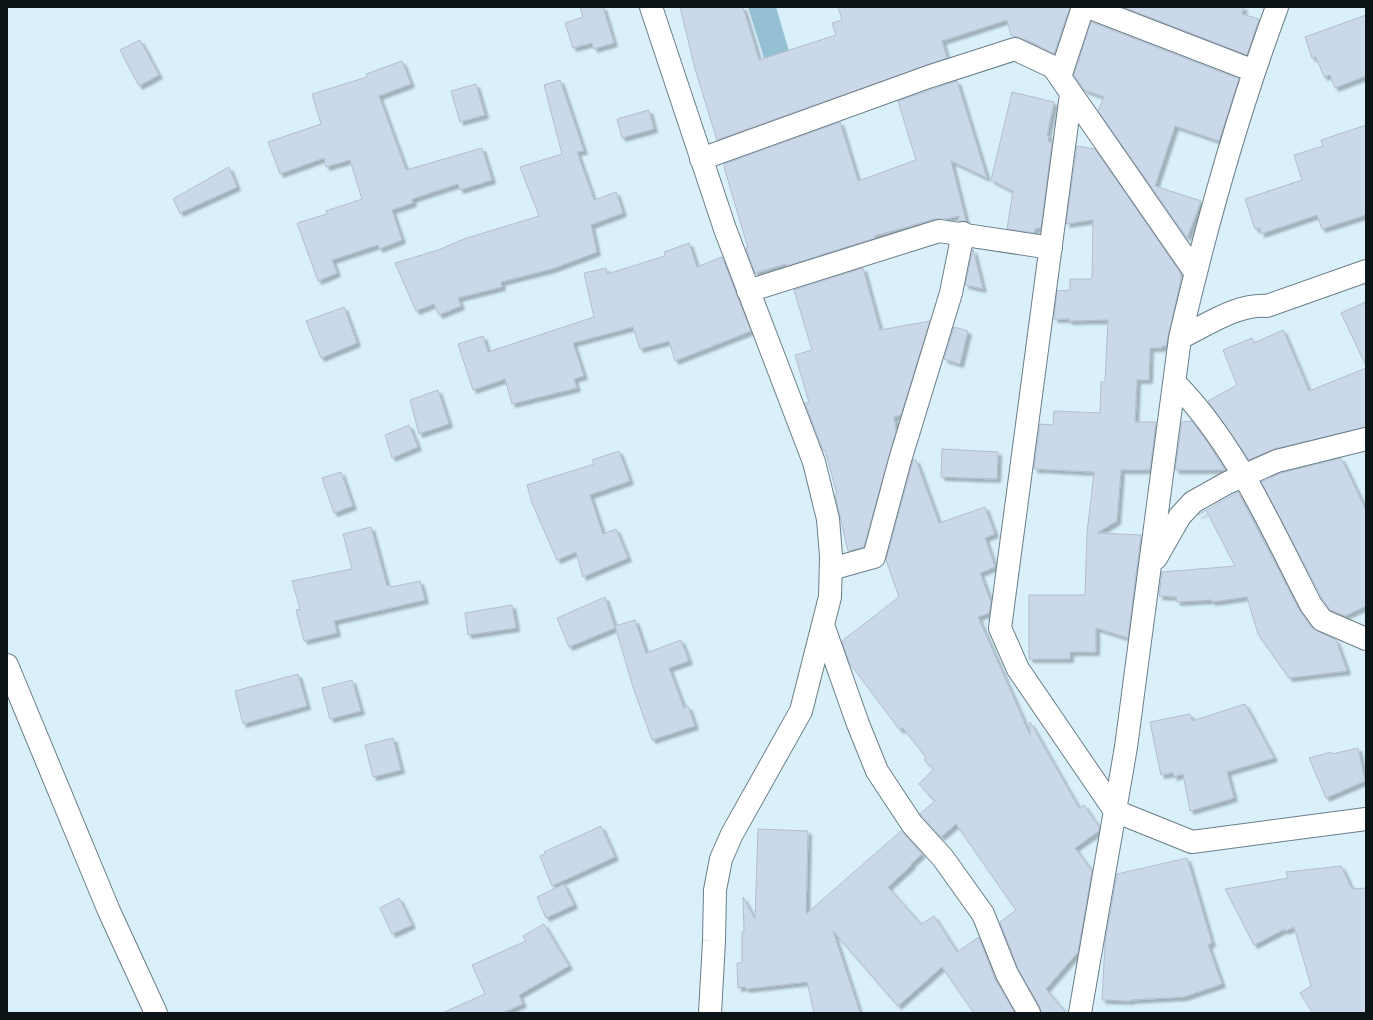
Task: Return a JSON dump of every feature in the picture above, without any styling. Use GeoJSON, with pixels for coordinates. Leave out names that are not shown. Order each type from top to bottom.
{"type":"FeatureCollection","features":[{"type":"Feature","properties":{"kind":"street"},"geometry":{"type":"LineString","coordinates":[[651,7],[701,159],[748,291],[814,462],[828,519],[831,569],[830,597],[801,711],[732,834],[721,859],[715,890],[710,1013]]}},
{"type":"Feature","properties":{"kind":"street"},"geometry":{"type":"LineString","coordinates":[[1083,7],[1065,86],[1051,248],[1000,628],[1018,670],[1115,811],[1192,842],[1366,819]]}},
{"type":"Feature","properties":{"kind":"street"},"geometry":{"type":"LineString","coordinates":[[1088,7],[1254,71]]}},
{"type":"Feature","properties":{"kind":"street"},"geometry":{"type":"LineString","coordinates":[[1080,1013],[1126,747],[1152,564],[1180,338],[1195,272],[1229,150],[1254,71],[1278,7]]}},
{"type":"Feature","properties":{"kind":"street"},"geometry":{"type":"LineString","coordinates":[[701,159],[928,77],[1015,49],[1053,67],[1195,272]]}},
{"type":"Feature","properties":{"kind":"street"},"geometry":{"type":"LineString","coordinates":[[748,291],[939,231],[963,233],[1051,248]]}},
{"type":"Feature","properties":{"kind":"street"},"geometry":{"type":"LineString","coordinates":[[831,569],[874,557],[900,460],[951,293],[963,233]]}},
{"type":"Feature","properties":{"kind":"street"},"geometry":{"type":"LineString","coordinates":[[1180,338],[1240,308],[1253,305],[1267,306],[1366,271]]}},
{"type":"Feature","properties":{"kind":"street"},"geometry":{"type":"LineString","coordinates":[[1175,383],[1196,404],[1244,476],[1311,605],[1322,620],[1366,639]]}},
{"type":"Feature","properties":{"kind":"street"},"geometry":{"type":"LineString","coordinates":[[1152,564],[1180,516],[1193,502],[1226,483],[1277,461],[1366,438]]}},
{"type":"Feature","properties":{"kind":"street"},"geometry":{"type":"LineString","coordinates":[[823,625],[858,724],[877,771],[912,824],[943,858],[983,914],[1007,974],[1029,1013]]}},
{"type":"Feature","properties":{"kind":"street"},"geometry":{"type":"LineString","coordinates":[[7,665],[109,911],[156,1013]]}},
{"type":"Feature","properties":{"kind":"shaded area"},"geometry":{"type":"Polygon","coordinates":[[[748,7],[776,7],[804,102],[780,109],[748,7]]]}},
{"type":"Feature","properties":{"kind":"building"},"geometry":{"type":"Polygon","coordinates":[[[580,7],[603,7],[614,43],[594,49],[592,43],[573,48],[565,23],[583,17],[580,7]]]}},
{"type":"Feature","properties":{"kind":"building"},"geometry":{"type":"Polygon","coordinates":[[[680,7],[743,7],[759,60],[836,35],[832,23],[842,20],[838,7],[1070,7],[1054,54],[1034,43],[1011,35],[1007,20],[942,41],[947,58],[717,140],[695,69],[680,7]]]}},
{"type":"Feature","properties":{"kind":"building"},"geometry":{"type":"Polygon","coordinates":[[[1123,7],[1244,7],[1242,14],[1259,19],[1247,55],[1123,7]]]}},
{"type":"Feature","properties":{"kind":"building"},"geometry":{"type":"Polygon","coordinates":[[[1366,15],[1366,76],[1335,88],[1330,75],[1324,77],[1316,57],[1312,58],[1305,37],[1366,15]]]}},
{"type":"Feature","properties":{"kind":"building"},"geometry":{"type":"Polygon","coordinates":[[[1091,22],[1239,79],[1219,141],[1175,126],[1155,186],[1201,201],[1187,238],[1098,111],[1104,97],[1084,90],[1074,75],[1091,22]]]}},
{"type":"Feature","properties":{"kind":"building"},"geometry":{"type":"Polygon","coordinates":[[[140,40],[159,75],[139,86],[120,50],[140,40]]]}},
{"type":"Feature","properties":{"kind":"building"},"geometry":{"type":"Polygon","coordinates":[[[402,61],[411,84],[379,96],[406,170],[482,148],[492,180],[460,190],[458,184],[412,199],[413,203],[392,210],[402,240],[379,249],[378,245],[332,260],[337,273],[318,281],[297,223],[327,214],[326,211],[362,199],[350,160],[326,167],[324,158],[280,174],[268,142],[321,124],[312,94],[367,77],[366,74],[402,61]]]}},
{"type":"Feature","properties":{"kind":"building"},"geometry":{"type":"Polygon","coordinates":[[[560,80],[584,151],[577,152],[594,200],[616,192],[623,213],[591,225],[597,252],[552,269],[501,282],[502,287],[458,298],[461,306],[439,315],[434,304],[416,311],[395,263],[438,250],[464,239],[539,216],[520,167],[562,154],[544,85],[560,80]]]}},
{"type":"Feature","properties":{"kind":"building"},"geometry":{"type":"Polygon","coordinates":[[[957,81],[987,178],[951,161],[966,221],[958,221],[959,216],[946,219],[935,219],[874,236],[875,238],[786,266],[786,264],[755,273],[746,248],[748,248],[724,164],[840,122],[858,181],[916,160],[898,101],[957,81]]]}},
{"type":"Feature","properties":{"kind":"building"},"geometry":{"type":"Polygon","coordinates":[[[476,84],[485,115],[460,122],[451,91],[476,84]]]}},
{"type":"Feature","properties":{"kind":"building"},"geometry":{"type":"Polygon","coordinates":[[[1012,92],[1054,102],[1047,135],[1049,136],[1048,142],[1052,142],[1041,228],[1035,229],[1034,233],[1007,229],[1013,191],[991,180],[1012,92]]]}},
{"type":"Feature","properties":{"kind":"building"},"geometry":{"type":"Polygon","coordinates":[[[649,110],[654,129],[622,138],[617,119],[649,110]]]}},
{"type":"Feature","properties":{"kind":"building"},"geometry":{"type":"Polygon","coordinates":[[[1366,125],[1366,215],[1322,229],[1317,215],[1261,234],[1260,228],[1255,229],[1245,199],[1302,180],[1294,155],[1323,146],[1321,140],[1366,125]]]}},
{"type":"Feature","properties":{"kind":"building"},"geometry":{"type":"Polygon","coordinates":[[[1077,146],[1095,149],[1180,272],[1181,279],[1166,346],[1162,346],[1162,348],[1150,348],[1149,380],[1137,380],[1135,422],[1156,422],[1150,470],[1121,470],[1117,521],[1097,533],[1141,535],[1128,638],[1096,628],[1096,652],[1070,652],[1070,659],[1029,659],[1029,595],[1085,595],[1087,533],[1094,472],[1034,469],[1040,424],[1053,425],[1054,411],[1100,413],[1101,382],[1105,382],[1108,320],[1069,321],[1069,319],[1054,319],[1057,291],[1070,290],[1070,279],[1092,279],[1093,220],[1066,224],[1077,146]]]}},
{"type":"Feature","properties":{"kind":"building"},"geometry":{"type":"Polygon","coordinates":[[[229,167],[237,187],[180,213],[173,199],[229,167]]]}},
{"type":"Feature","properties":{"kind":"building"},"geometry":{"type":"Polygon","coordinates":[[[689,243],[697,267],[722,257],[751,331],[675,361],[669,341],[640,349],[633,327],[573,343],[584,376],[574,379],[577,388],[512,404],[505,379],[473,390],[458,344],[483,336],[488,352],[594,317],[584,273],[606,268],[607,274],[665,256],[664,252],[689,243]]]}},
{"type":"Feature","properties":{"kind":"building"},"geometry":{"type":"Polygon","coordinates":[[[973,249],[983,289],[965,285],[973,249]]]}},
{"type":"Feature","properties":{"kind":"building"},"geometry":{"type":"Polygon","coordinates":[[[863,268],[880,330],[930,321],[901,415],[894,417],[896,431],[864,547],[848,551],[835,495],[837,494],[825,450],[823,450],[805,403],[809,402],[795,355],[812,350],[794,290],[863,268]]]}},
{"type":"Feature","properties":{"kind":"building"},"geometry":{"type":"Polygon","coordinates":[[[1366,302],[1366,366],[1341,313],[1366,302]]]}},
{"type":"Feature","properties":{"kind":"building"},"geometry":{"type":"Polygon","coordinates":[[[344,307],[357,343],[321,358],[306,321],[344,307]]]}},
{"type":"Feature","properties":{"kind":"building"},"geometry":{"type":"Polygon","coordinates":[[[954,327],[968,331],[960,364],[944,359],[954,327]]]}},
{"type":"Feature","properties":{"kind":"building"},"geometry":{"type":"Polygon","coordinates":[[[1283,330],[1309,391],[1366,368],[1366,427],[1274,449],[1249,460],[1208,401],[1237,385],[1223,350],[1252,338],[1254,343],[1283,330]]]}},
{"type":"Feature","properties":{"kind":"building"},"geometry":{"type":"Polygon","coordinates":[[[438,390],[449,424],[419,434],[410,400],[438,390]]]}},
{"type":"Feature","properties":{"kind":"building"},"geometry":{"type":"Polygon","coordinates":[[[1191,420],[1225,470],[1175,470],[1182,422],[1191,420]]]}},
{"type":"Feature","properties":{"kind":"building"},"geometry":{"type":"Polygon","coordinates":[[[409,425],[418,447],[392,458],[385,435],[409,425]]]}},
{"type":"Feature","properties":{"kind":"building"},"geometry":{"type":"Polygon","coordinates":[[[942,449],[998,452],[997,479],[941,477],[942,449]]]}},
{"type":"Feature","properties":{"kind":"building"},"geometry":{"type":"Polygon","coordinates":[[[619,451],[630,481],[590,495],[603,534],[616,529],[628,558],[583,577],[576,552],[557,560],[532,503],[527,485],[594,464],[592,460],[619,451]]]}},
{"type":"Feature","properties":{"kind":"building"},"geometry":{"type":"Polygon","coordinates":[[[1341,458],[1366,510],[1366,606],[1345,616],[1330,610],[1322,598],[1261,482],[1281,473],[1341,458]]]}},
{"type":"Feature","properties":{"kind":"building"},"geometry":{"type":"Polygon","coordinates":[[[913,460],[916,460],[939,523],[985,507],[995,534],[985,538],[995,567],[980,573],[991,602],[989,613],[978,617],[1030,735],[1030,722],[1079,808],[1084,805],[1099,827],[1099,831],[1075,848],[1092,871],[1078,952],[1046,989],[1066,1013],[1041,1013],[1040,1007],[1018,969],[1000,922],[1016,910],[956,824],[941,837],[920,814],[935,801],[919,784],[934,769],[924,760],[926,757],[903,728],[900,730],[849,662],[842,641],[899,597],[886,560],[913,460]]]}},
{"type":"Feature","properties":{"kind":"building"},"geometry":{"type":"Polygon","coordinates":[[[341,472],[353,506],[334,513],[322,478],[341,472]]]}},
{"type":"Feature","properties":{"kind":"building"},"geometry":{"type":"Polygon","coordinates":[[[1238,492],[1300,611],[1312,628],[1336,640],[1347,671],[1289,678],[1258,634],[1247,597],[1212,602],[1212,600],[1177,602],[1176,597],[1159,596],[1162,572],[1235,566],[1206,510],[1238,492]]]}},
{"type":"Feature","properties":{"kind":"building"},"geometry":{"type":"Polygon","coordinates":[[[371,527],[387,586],[390,585],[391,587],[420,581],[425,600],[334,621],[337,633],[304,641],[296,610],[300,609],[292,581],[352,569],[343,534],[371,527]]]}},
{"type":"Feature","properties":{"kind":"building"},"geometry":{"type":"Polygon","coordinates":[[[605,597],[615,628],[569,647],[557,618],[605,597]]]}},
{"type":"Feature","properties":{"kind":"building"},"geometry":{"type":"Polygon","coordinates":[[[512,605],[516,628],[468,635],[465,613],[512,605]]]}},
{"type":"Feature","properties":{"kind":"building"},"geometry":{"type":"Polygon","coordinates":[[[635,620],[646,653],[681,640],[689,661],[669,668],[684,708],[688,706],[695,726],[652,740],[633,687],[615,626],[635,620]]]}},
{"type":"Feature","properties":{"kind":"building"},"geometry":{"type":"Polygon","coordinates":[[[298,674],[307,706],[243,724],[235,691],[298,674]]]}},
{"type":"Feature","properties":{"kind":"building"},"geometry":{"type":"Polygon","coordinates":[[[352,680],[361,711],[330,719],[322,688],[352,680]]]}},
{"type":"Feature","properties":{"kind":"building"},"geometry":{"type":"Polygon","coordinates":[[[1245,704],[1274,758],[1227,772],[1234,798],[1190,811],[1183,774],[1174,777],[1173,773],[1161,775],[1150,722],[1190,714],[1192,721],[1245,704]]]}},
{"type":"Feature","properties":{"kind":"building"},"geometry":{"type":"Polygon","coordinates":[[[393,738],[401,770],[373,777],[365,745],[393,738]]]}},
{"type":"Feature","properties":{"kind":"building"},"geometry":{"type":"Polygon","coordinates":[[[1358,748],[1365,781],[1326,798],[1309,758],[1331,752],[1332,754],[1358,748]]]}},
{"type":"Feature","properties":{"kind":"building"},"geometry":{"type":"Polygon","coordinates":[[[601,826],[615,857],[552,886],[540,856],[545,854],[544,852],[601,826]]]}},
{"type":"Feature","properties":{"kind":"building"},"geometry":{"type":"Polygon","coordinates":[[[758,829],[808,831],[806,914],[901,831],[922,854],[888,887],[921,924],[934,916],[957,952],[979,937],[995,979],[1015,1013],[974,1013],[942,967],[898,1006],[833,931],[860,1013],[814,1013],[807,982],[746,989],[745,987],[738,988],[737,963],[742,963],[742,932],[744,932],[743,897],[755,919],[758,829]]]}},
{"type":"Feature","properties":{"kind":"building"},"geometry":{"type":"Polygon","coordinates":[[[1187,858],[1212,943],[1208,945],[1222,984],[1184,997],[1131,1001],[1102,1000],[1105,943],[1117,874],[1187,858]]]}},
{"type":"Feature","properties":{"kind":"building"},"geometry":{"type":"Polygon","coordinates":[[[1341,866],[1352,889],[1366,888],[1366,1013],[1313,1013],[1300,993],[1311,986],[1294,927],[1285,931],[1285,929],[1254,945],[1225,889],[1288,878],[1286,872],[1341,866]]]}},
{"type":"Feature","properties":{"kind":"building"},"geometry":{"type":"Polygon","coordinates":[[[564,884],[574,905],[546,918],[537,897],[564,884]]]}},
{"type":"Feature","properties":{"kind":"building"},"geometry":{"type":"Polygon","coordinates":[[[399,898],[412,925],[392,934],[380,908],[399,898]]]}},
{"type":"Feature","properties":{"kind":"building"},"geometry":{"type":"Polygon","coordinates":[[[544,924],[569,966],[519,995],[523,1004],[502,1013],[442,1013],[485,994],[472,965],[526,941],[523,936],[544,924]]]}}]}
